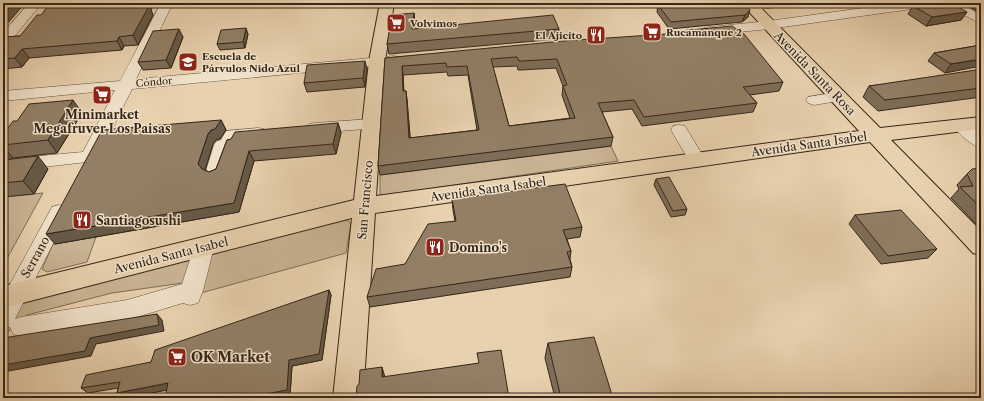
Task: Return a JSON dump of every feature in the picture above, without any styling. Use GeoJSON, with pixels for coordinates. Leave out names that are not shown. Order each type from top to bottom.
{"type":"FeatureCollection","features":[{"type":"Feature","properties":{"kind":"main road","name":"San Francisco"},"geometry":{"type":"LineString","coordinates":[[348,398],[377,61],[386,3]]}},
{"type":"Feature","properties":{"kind":"main road","name":"Avenida Santa Rosa"},"geometry":{"type":"LineString","coordinates":[[750,5],[981,246]]}},
{"type":"Feature","properties":{"kind":"main road","name":"Avenida Santa Isabel"},"geometry":{"type":"LineString","coordinates":[[9,295],[365,206],[875,135],[981,123]]}},
{"type":"Feature","properties":{"kind":"street"},"geometry":{"type":"LineString","coordinates":[[3,41],[36,3]]}},
{"type":"Feature","properties":{"kind":"street"},"geometry":{"type":"LineString","coordinates":[[13,165],[86,164],[167,3]]}},
{"type":"Feature","properties":{"kind":"street"},"geometry":{"type":"LineString","coordinates":[[750,5],[779,3]]}},
{"type":"Feature","properties":{"kind":"street"},"geometry":{"type":"LineString","coordinates":[[950,3],[981,20]]}},
{"type":"Feature","properties":{"kind":"street"},"geometry":{"type":"LineString","coordinates":[[697,32],[769,25],[918,4]]}},
{"type":"Feature","properties":{"kind":"street","name":"Cóndor"},"geometry":{"type":"LineString","coordinates":[[3,96],[407,58]]}},
{"type":"Feature","properties":{"kind":"street"},"geometry":{"type":"LineString","coordinates":[[814,100],[838,97]]}},
{"type":"Feature","properties":{"kind":"street"},"geometry":{"type":"LineString","coordinates":[[303,129],[371,124]]}},
{"type":"Feature","properties":{"kind":"street"},"geometry":{"type":"LineString","coordinates":[[961,125],[981,142]]}},
{"type":"Feature","properties":{"kind":"street"},"geometry":{"type":"LineString","coordinates":[[678,130],[697,160]]}},
{"type":"Feature","properties":{"kind":"street"},"geometry":{"type":"LineString","coordinates":[[214,174],[223,144],[228,144],[232,135],[271,132]]}},
{"type":"Feature","properties":{"kind":"street","name":"Serrano"},"geometry":{"type":"LineString","coordinates":[[12,323],[9,295],[67,198]]}},
{"type":"Feature","properties":{"kind":"street"},"geometry":{"type":"LineString","coordinates":[[12,323],[127,310],[191,293],[204,247]]}},
{"type":"Feature","properties":{"kind":"shaded area"},"geometry":{"type":"Polygon","coordinates":[[[611,146],[618,161],[380,196],[380,175],[611,146]]]}},
{"type":"Feature","properties":{"kind":"shaded area"},"geometry":{"type":"Polygon","coordinates":[[[43,193],[3,266],[3,197],[43,193]]]}},
{"type":"Feature","properties":{"kind":"shaded area"},"geometry":{"type":"Polygon","coordinates":[[[341,220],[347,220],[351,223],[346,253],[179,299],[183,283],[112,293],[27,315],[3,336],[3,331],[14,309],[33,297],[341,220]]]}},
{"type":"Feature","properties":{"kind":"shaded area"},"geometry":{"type":"Polygon","coordinates":[[[96,237],[87,262],[47,272],[42,269],[53,244],[96,237]]]}},
{"type":"Feature","properties":{"kind":"building"},"geometry":{"type":"Polygon","coordinates":[[[3,3],[13,3],[3,14],[3,3]]]}},
{"type":"Feature","properties":{"kind":"building"},"geometry":{"type":"Polygon","coordinates":[[[50,3],[145,3],[143,7],[149,6],[133,35],[119,37],[117,41],[22,49],[15,58],[3,59],[3,37],[20,36],[37,15],[41,15],[50,3]]]}},
{"type":"Feature","properties":{"kind":"building"},"geometry":{"type":"Polygon","coordinates":[[[678,3],[744,3],[750,10],[745,15],[671,22],[658,5],[678,3]]]}},
{"type":"Feature","properties":{"kind":"building"},"geometry":{"type":"Polygon","coordinates":[[[933,3],[951,3],[967,12],[932,17],[913,6],[933,3]]]}},
{"type":"Feature","properties":{"kind":"building"},"geometry":{"type":"Polygon","coordinates":[[[414,13],[412,29],[553,15],[559,29],[387,44],[392,15],[414,13]]]}},
{"type":"Feature","properties":{"kind":"building"},"geometry":{"type":"Polygon","coordinates":[[[732,26],[744,34],[783,82],[743,87],[757,103],[644,117],[634,100],[598,103],[613,137],[378,166],[385,58],[563,41],[681,33],[679,31],[732,26]],[[517,57],[491,59],[509,126],[575,118],[563,86],[567,85],[557,59],[519,61],[517,57]],[[446,63],[402,66],[403,91],[406,91],[409,138],[479,130],[467,66],[447,67],[446,63]]]}},
{"type":"Feature","properties":{"kind":"building"},"geometry":{"type":"Polygon","coordinates":[[[246,28],[243,42],[217,44],[221,30],[246,28]]]}},
{"type":"Feature","properties":{"kind":"building"},"geometry":{"type":"Polygon","coordinates":[[[179,29],[166,60],[138,62],[153,31],[179,29]]]}},
{"type":"Feature","properties":{"kind":"building"},"geometry":{"type":"Polygon","coordinates":[[[981,45],[981,59],[951,64],[934,53],[981,45]]]}},
{"type":"Feature","properties":{"kind":"building"},"geometry":{"type":"Polygon","coordinates":[[[365,61],[363,78],[304,83],[307,65],[365,61]]]}},
{"type":"Feature","properties":{"kind":"building"},"geometry":{"type":"Polygon","coordinates":[[[976,70],[981,74],[981,88],[885,100],[869,86],[976,70]]]}},
{"type":"Feature","properties":{"kind":"building"},"geometry":{"type":"Polygon","coordinates":[[[73,100],[48,140],[3,145],[3,135],[13,121],[17,121],[29,104],[73,100]]]}},
{"type":"Feature","properties":{"kind":"building"},"geometry":{"type":"Polygon","coordinates":[[[221,120],[215,129],[211,130],[208,134],[198,164],[202,169],[209,172],[216,169],[227,140],[231,139],[235,132],[338,123],[333,144],[249,151],[234,203],[46,234],[102,130],[221,120]]]}},
{"type":"Feature","properties":{"kind":"building"},"geometry":{"type":"Polygon","coordinates":[[[38,156],[23,181],[3,183],[3,160],[38,156]]]}},
{"type":"Feature","properties":{"kind":"building"},"geometry":{"type":"Polygon","coordinates":[[[981,168],[981,208],[960,187],[973,186],[967,174],[972,169],[981,168]]]}},
{"type":"Feature","properties":{"kind":"building"},"geometry":{"type":"Polygon","coordinates":[[[669,177],[687,209],[673,211],[656,179],[669,177]]]}},
{"type":"Feature","properties":{"kind":"building"},"geometry":{"type":"Polygon","coordinates":[[[565,184],[582,227],[563,230],[571,251],[567,252],[572,267],[367,297],[376,269],[405,264],[428,224],[456,221],[452,199],[565,184]]]}},
{"type":"Feature","properties":{"kind":"building"},"geometry":{"type":"Polygon","coordinates":[[[901,210],[937,249],[888,256],[855,215],[901,210]]]}},
{"type":"Feature","properties":{"kind":"building"},"geometry":{"type":"Polygon","coordinates":[[[329,290],[319,354],[289,360],[287,390],[245,398],[165,398],[168,383],[117,393],[120,382],[81,388],[86,375],[151,362],[155,350],[329,290]]]}},
{"type":"Feature","properties":{"kind":"building"},"geometry":{"type":"Polygon","coordinates":[[[157,314],[159,325],[90,338],[85,351],[3,365],[3,338],[157,314]]]}},
{"type":"Feature","properties":{"kind":"building"},"geometry":{"type":"Polygon","coordinates":[[[594,337],[613,398],[561,398],[548,343],[594,337]]]}},
{"type":"Feature","properties":{"kind":"building"},"geometry":{"type":"Polygon","coordinates":[[[501,350],[509,398],[356,398],[360,370],[382,367],[382,377],[479,363],[477,353],[501,350]]]}},
{"type":"Feature","properties":{"kind":"place","name":"Volvimos"},"geometry":{"type":"Point","coordinates":[396,23]}},
{"type":"Feature","properties":{"kind":"place","name":"Rucamanque 2"},"geometry":{"type":"Point","coordinates":[652,32]}},
{"type":"Feature","properties":{"kind":"place","name":"El Ajicito"},"geometry":{"type":"Point","coordinates":[596,35]}},
{"type":"Feature","properties":{"kind":"place","name":"Escuela de Párvulos Nido Azul"},"geometry":{"type":"Point","coordinates":[188,62]}},
{"type":"Feature","properties":{"kind":"place","name":"Minimarket Megafruver Los Paisas"},"geometry":{"type":"Point","coordinates":[102,95]}},
{"type":"Feature","properties":{"kind":"place","name":"Santiagosushi"},"geometry":{"type":"Point","coordinates":[82,220]}},
{"type":"Feature","properties":{"kind":"place","name":"Domino's"},"geometry":{"type":"Point","coordinates":[435,247]}},
{"type":"Feature","properties":{"kind":"place","name":"OK Market"},"geometry":{"type":"Point","coordinates":[177,357]}}]}
